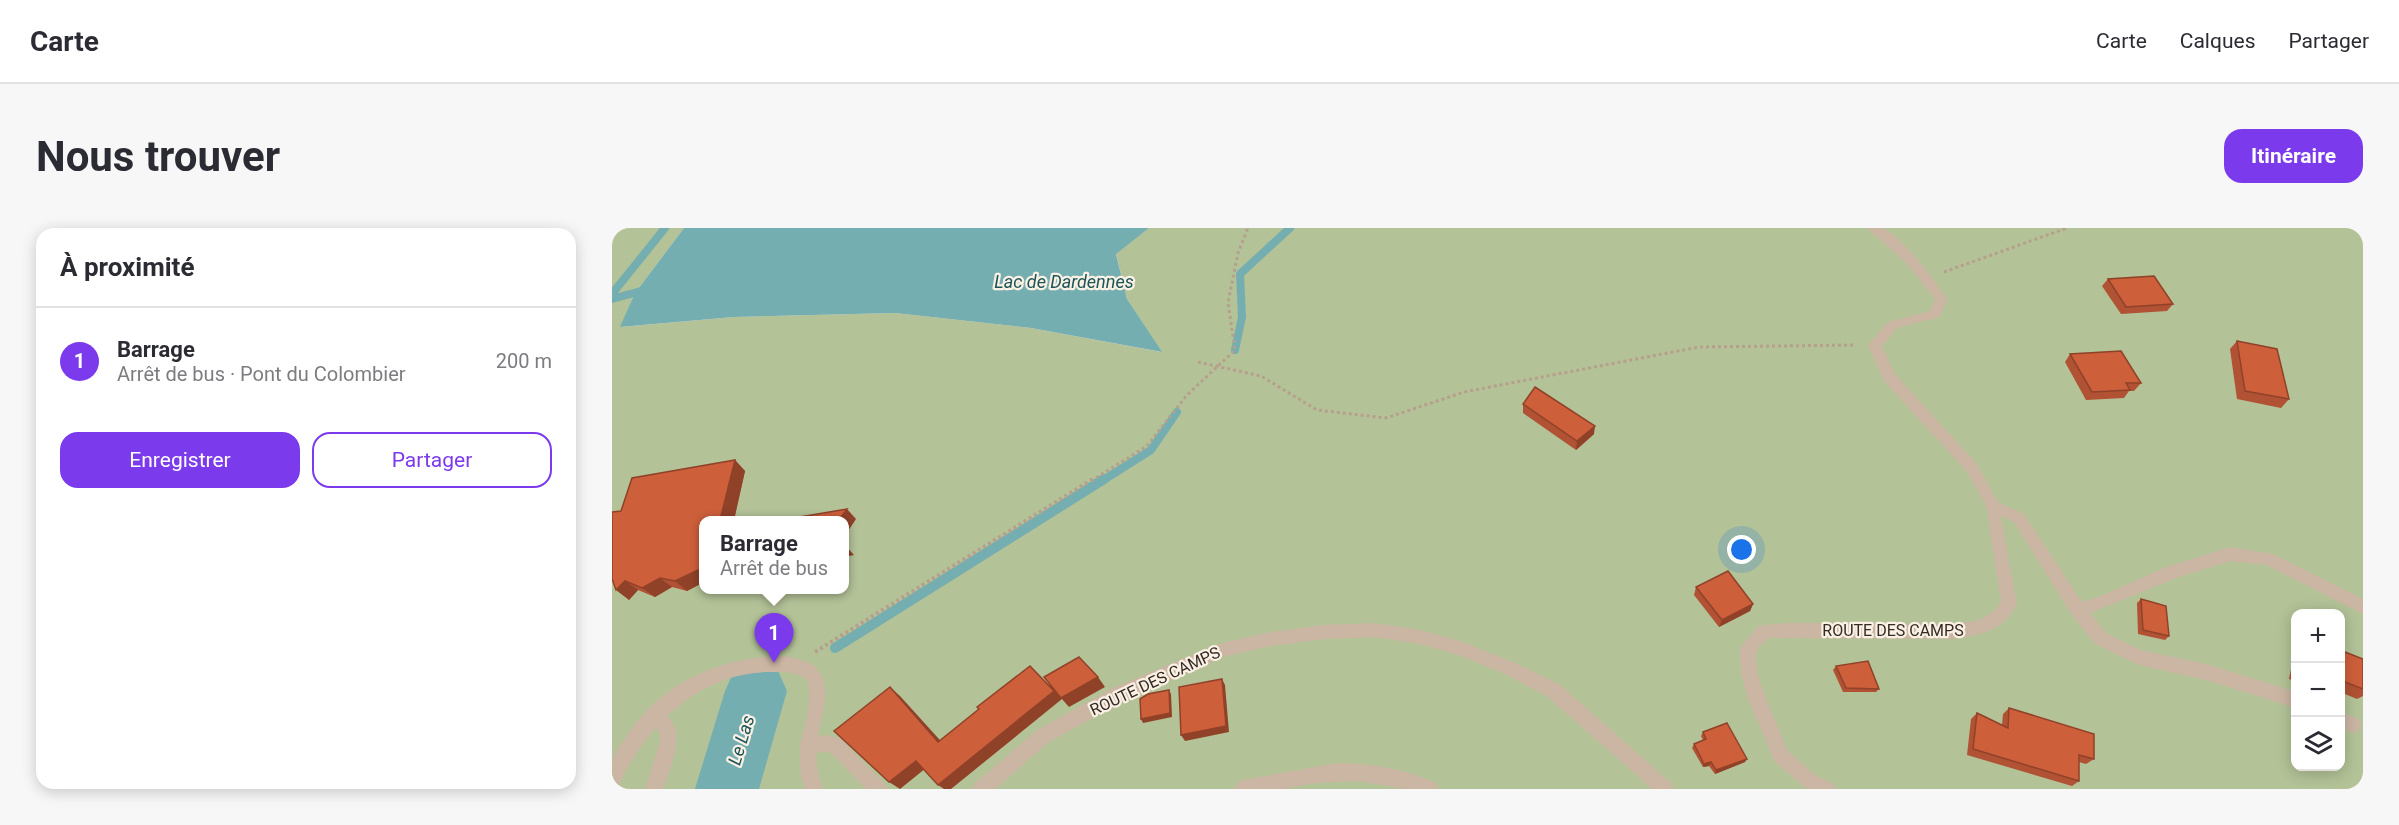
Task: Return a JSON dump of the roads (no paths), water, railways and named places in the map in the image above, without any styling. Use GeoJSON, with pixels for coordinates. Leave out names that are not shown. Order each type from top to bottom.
{"type":"FeatureCollection","features":[{"type":"Feature","properties":{"kind":"street","name":"ROUTE DES CAMPS"},"geometry":{"type":"LineString","coordinates":[[1827,789],[1809,781],[1780,756],[1749,672],[1748,648],[1764,631],[1790,629],[1879,632],[1967,631],[1994,623],[2009,604],[1993,506],[1972,468],[1889,377],[1875,345],[1893,325],[1935,314],[1941,299],[1927,278],[1892,240],[1874,228]]}},
{"type":"Feature","properties":{"kind":"street"},"geometry":{"type":"LineString","coordinates":[[1993,506],[2019,518],[2078,610],[2101,639],[2139,657],[2206,672],[2291,699]]}},
{"type":"Feature","properties":{"kind":"street"},"geometry":{"type":"LineString","coordinates":[[2078,610],[2104,603],[2172,572],[2231,554],[2268,559],[2363,607]]}},
{"type":"Feature","properties":{"kind":"street","name":"ROUTE DES CAMPS"},"geometry":{"type":"LineString","coordinates":[[981,789],[1043,736],[1117,695],[1224,649],[1271,639],[1324,632],[1375,630],[1420,637],[1460,648],[1509,668],[1553,690],[1665,789]]}},
{"type":"Feature","properties":{"kind":"street"},"geometry":{"type":"LineString","coordinates":[[612,781],[617,766],[630,744],[669,701],[715,674],[747,665],[774,663],[793,665],[813,674],[818,684],[808,745],[808,766],[814,789]]}},
{"type":"Feature","properties":{"kind":"street"},"geometry":{"type":"LineString","coordinates":[[654,716],[668,729],[669,741],[654,789]]}},
{"type":"Feature","properties":{"kind":"street"},"geometry":{"type":"LineString","coordinates":[[808,745],[824,742],[834,744],[878,789]]}},
{"type":"Feature","properties":{"kind":"street"},"geometry":{"type":"LineString","coordinates":[[1244,789],[1346,770],[1379,773],[1430,789]]}},
{"type":"Feature","properties":{"kind":"water","name":"Lac de Dardennes"},"geometry":{"type":"Polygon","coordinates":[[[684,228],[1149,228],[1116,254],[1127,299],[1162,352],[1031,328],[895,313],[734,317],[620,327],[635,293],[684,228]]]}},
{"type":"Feature","properties":{"kind":"waterway"},"geometry":{"type":"LineString","coordinates":[[612,294],[665,228]]}},
{"type":"Feature","properties":{"kind":"waterway"},"geometry":{"type":"LineString","coordinates":[[1235,350],[1242,317],[1240,274],[1290,228]]}},
{"type":"Feature","properties":{"kind":"waterway"},"geometry":{"type":"LineString","coordinates":[[612,299],[645,290]]}},
{"type":"Feature","properties":{"kind":"waterway"},"geometry":{"type":"LineString","coordinates":[[1102,481],[1151,450],[1177,412]]}},
{"type":"Feature","properties":{"kind":"waterway"},"geometry":{"type":"LineString","coordinates":[[835,648],[1104,479]]}},
{"type":"Feature","properties":{"kind":"waterway","name":"Le Las"},"geometry":{"type":"LineString","coordinates":[[727,789],[756,691]]}},
{"type":"Feature","properties":{"kind":"place","name":"Barrage"},"geometry":{"type":"Point","coordinates":[774,663]}}]}
